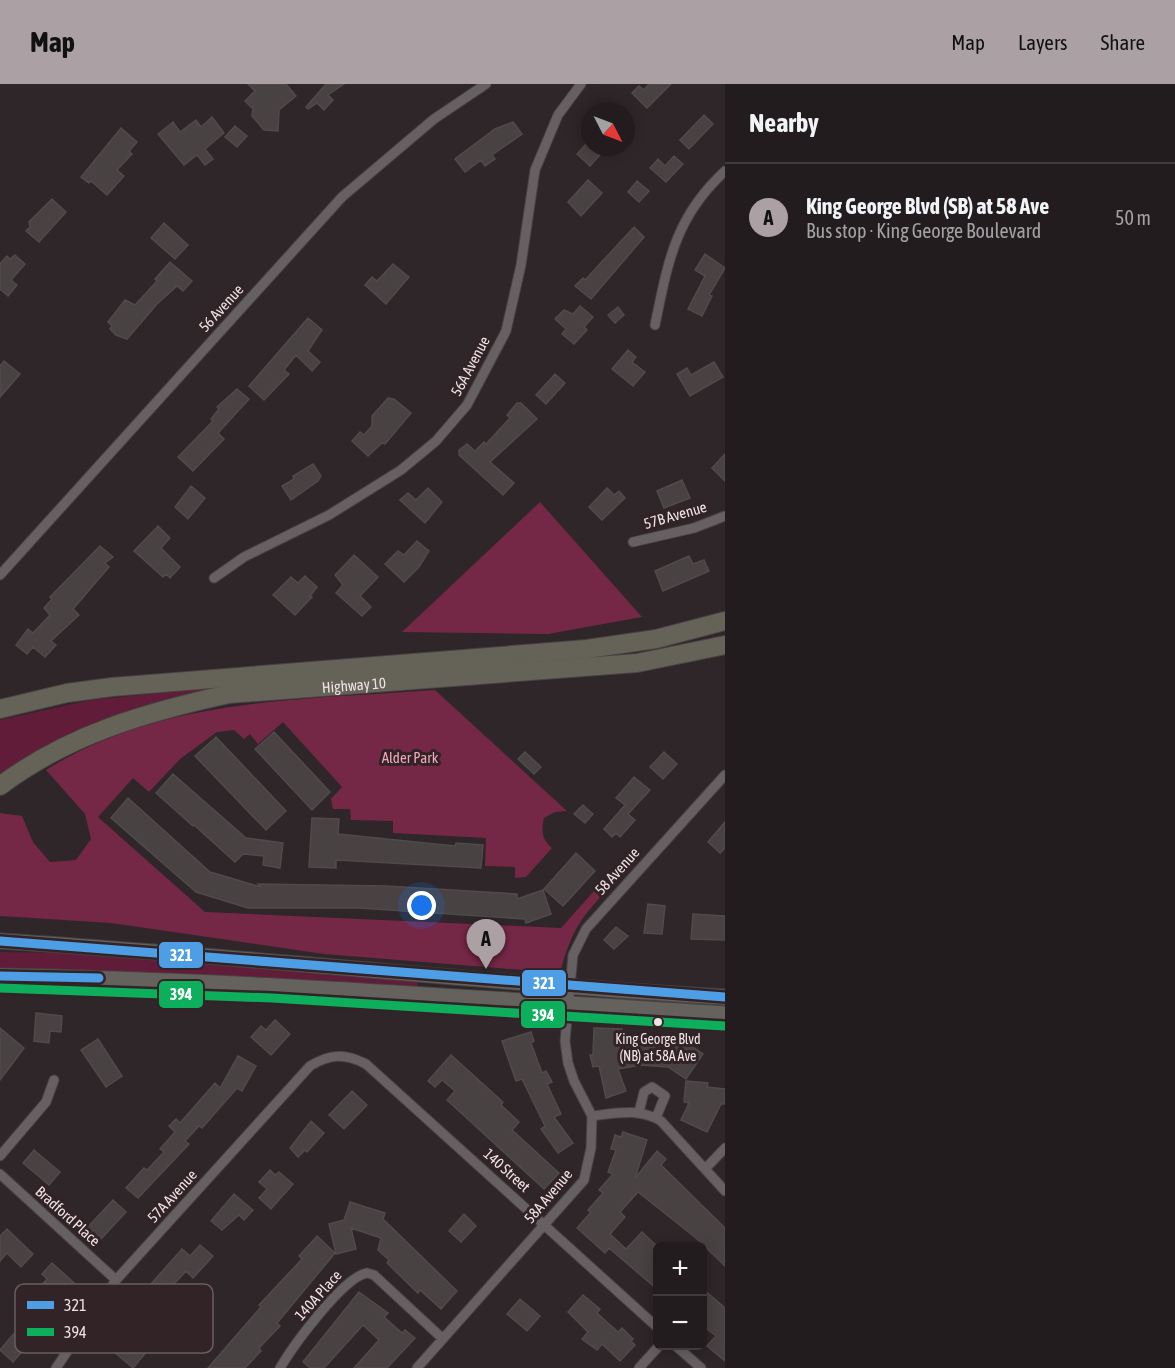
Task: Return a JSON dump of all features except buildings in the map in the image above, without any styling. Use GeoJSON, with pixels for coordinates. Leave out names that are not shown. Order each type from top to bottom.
{"type":"FeatureCollection","features":[{"type":"Feature","properties":{"kind":"highway","name":"Highway 10"},"geometry":{"type":"LineString","coordinates":[[0,709],[67,693],[112,687],[587,650],[656,639],[725,621]]}},
{"type":"Feature","properties":{"kind":"highway","name":"Highway 10"},"geometry":{"type":"LineString","coordinates":[[0,786],[41,759],[113,724],[170,707],[230,694],[637,663],[725,645]]}},
{"type":"Feature","properties":{"kind":"main road"},"geometry":{"type":"LineString","coordinates":[[0,941],[150,950],[570,988],[725,997]]}},
{"type":"Feature","properties":{"kind":"main road"},"geometry":{"type":"LineString","coordinates":[[0,976],[87,977],[725,1014]]}},
{"type":"Feature","properties":{"kind":"street","name":"56 Avenue"},"geometry":{"type":"LineString","coordinates":[[0,575],[342,197],[434,119],[486,84]]}},
{"type":"Feature","properties":{"kind":"street","name":"56A Avenue"},"geometry":{"type":"LineString","coordinates":[[214,578],[244,557],[329,515],[401,470],[436,441],[467,405],[506,331],[521,265],[535,170],[558,115],[581,84]]}},
{"type":"Feature","properties":{"kind":"street"},"geometry":{"type":"LineString","coordinates":[[655,325],[669,255],[691,210],[725,171]]}},
{"type":"Feature","properties":{"kind":"street","name":"57B Avenue"},"geometry":{"type":"LineString","coordinates":[[633,542],[694,528],[725,516]]}},
{"type":"Feature","properties":{"kind":"street","name":"58 Avenue"},"geometry":{"type":"LineString","coordinates":[[568,1005],[573,955],[586,929],[725,775]]}},
{"type":"Feature","properties":{"kind":"street","name":"58A Avenue"},"geometry":{"type":"LineString","coordinates":[[417,1368],[584,1180],[591,1148],[592,1116],[568,1063],[566,1041],[568,1005]]}},
{"type":"Feature","properties":{"kind":"street","name":"140 Street"},"geometry":{"type":"LineString","coordinates":[[325,1057],[344,1056],[366,1064],[653,1324]]}},
{"type":"Feature","properties":{"kind":"street","name":"57A Avenue"},"geometry":{"type":"LineString","coordinates":[[113,1284],[310,1066],[325,1057]]}},
{"type":"Feature","properties":{"kind":"street"},"geometry":{"type":"LineString","coordinates":[[0,1156],[46,1102],[54,1080]]}},
{"type":"Feature","properties":{"kind":"street"},"geometry":{"type":"LineString","coordinates":[[639,1112],[644,1092],[656,1088],[665,1100],[656,1118]]}},
{"type":"Feature","properties":{"kind":"street"},"geometry":{"type":"LineString","coordinates":[[592,1116],[639,1112],[656,1118],[725,1191]]}},
{"type":"Feature","properties":{"kind":"street"},"geometry":{"type":"LineString","coordinates":[[705,1169],[725,1148]]}},
{"type":"Feature","properties":{"kind":"street","name":"Bradford Place"},"geometry":{"type":"LineString","coordinates":[[0,1174],[116,1280]]}},
{"type":"Feature","properties":{"kind":"street","name":"140A Place"},"geometry":{"type":"LineString","coordinates":[[280,1368],[294,1343],[351,1279],[367,1272],[374,1275],[443,1339]]}},
{"type":"Feature","properties":{"kind":"street"},"geometry":{"type":"LineString","coordinates":[[639,1368],[655,1350]]}},
{"type":"Feature","properties":{"kind":"street"},"geometry":{"type":"LineString","coordinates":[[681,1350],[701,1368]]}},
{"type":"Feature","properties":{"kind":"street","name":"57A Avenue"},"geometry":{"type":"LineString","coordinates":[[56,1368],[66,1353]]}},
{"type":"Feature","properties":{"kind":"shaded area"},"geometry":{"type":"Polygon","coordinates":[[[223,687],[158,701],[95,723],[47,746],[0,777],[0,720],[91,700],[223,687]]]}},
{"type":"Feature","properties":{"kind":"shaded area"},"geometry":{"type":"Polygon","coordinates":[[[0,952],[82,953],[419,978],[417,989],[0,969],[0,952]]]}},
{"type":"Feature","properties":{"kind":"green space"},"geometry":{"type":"Polygon","coordinates":[[[540,502],[642,617],[548,634],[402,632],[540,502]]]}},
{"type":"Feature","properties":{"kind":"green space","name":"Alder Park"},"geometry":{"type":"Polygon","coordinates":[[[435,690],[567,811],[555,812],[544,818],[543,835],[552,848],[526,877],[515,878],[515,867],[485,866],[486,838],[393,833],[393,821],[351,820],[350,809],[333,809],[331,799],[342,787],[283,722],[258,744],[250,734],[244,739],[234,730],[217,732],[180,759],[149,792],[133,778],[98,817],[205,912],[561,928],[610,873],[617,879],[581,921],[570,943],[560,973],[324,954],[111,923],[0,916],[0,813],[22,816],[33,842],[50,862],[76,860],[91,839],[85,814],[46,770],[90,746],[137,728],[185,715],[234,706],[335,696],[435,690]]]}},
{"type":"Feature","properties":{"kind":"transit line","name":"321"},"geometry":{"type":"LineString","coordinates":[[0,941],[725,997]]}},
{"type":"Feature","properties":{"kind":"transit line","name":"321"},"geometry":{"type":"LineString","coordinates":[[0,976],[99,978]]}},
{"type":"Feature","properties":{"kind":"transit line","name":"394"},"geometry":{"type":"LineString","coordinates":[[0,988],[272,998],[724,1026]]}},
{"type":"Feature","properties":{"kind":"place","name":"King George Blvd (SB) at 58 Ave"},"geometry":{"type":"Point","coordinates":[486,969]}},
{"type":"Feature","properties":{"kind":"place","name":"King George Blvd (NB) at 58A Ave"},"geometry":{"type":"Point","coordinates":[658,1022]}}]}
